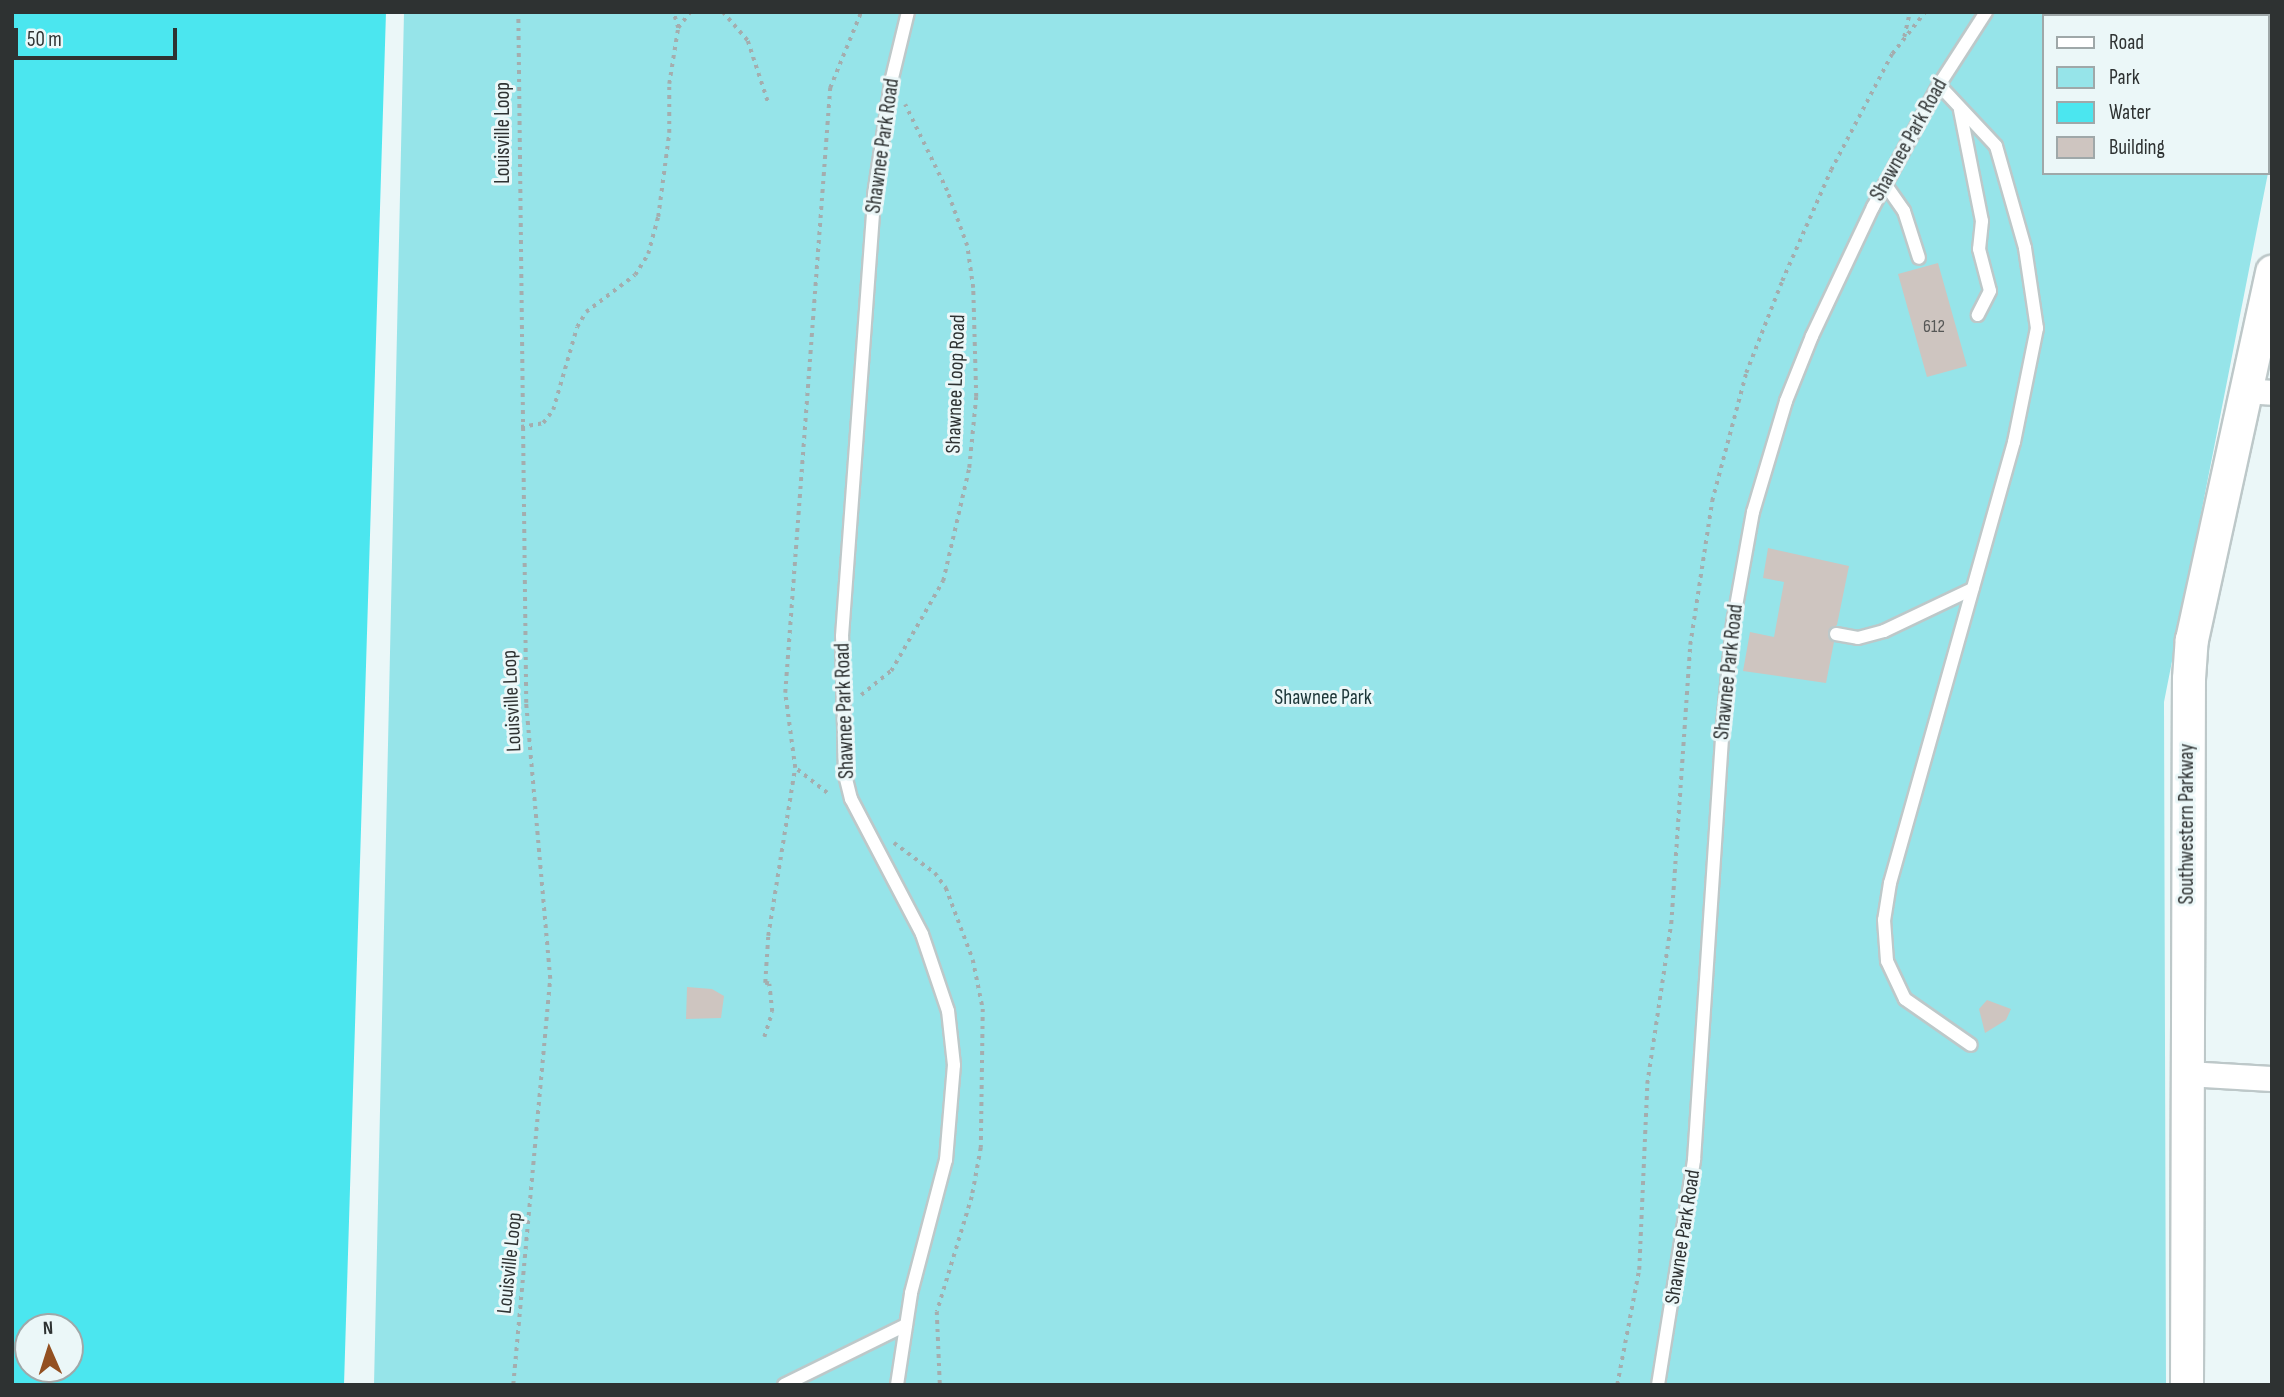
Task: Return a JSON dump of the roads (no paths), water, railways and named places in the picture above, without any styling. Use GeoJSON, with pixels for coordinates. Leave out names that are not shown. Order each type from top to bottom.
{"type":"FeatureCollection","features":[{"type":"Feature","properties":{"kind":"street","name":"Southwestern Parkway"},"geometry":{"type":"LineString","coordinates":[[2187,1385],[2189,679],[2192,640],[2259,392],[2272,272]]}},
{"type":"Feature","properties":{"kind":"street"},"geometry":{"type":"LineString","coordinates":[[2187,1074],[2272,1079]]}},
{"type":"Feature","properties":{"kind":"lane","name":"Shawnee Park Road"},"geometry":{"type":"LineString","coordinates":[[897,1385],[906,1325],[946,1160],[954,1097],[951,1033],[922,934],[851,799],[845,775],[842,636],[872,223],[892,78],[908,12]]}},
{"type":"Feature","properties":{"kind":"lane","name":"Shawnee Park Road"},"geometry":{"type":"LineString","coordinates":[[1658,1385],[1694,1160],[1723,725],[1741,567],[1786,401],[1812,336],[1885,184],[1939,85],[1986,12]]}},
{"type":"Feature","properties":{"kind":"lane"},"geometry":{"type":"LineString","coordinates":[[1939,85],[1996,146],[2025,248],[2036,328],[2028,385],[1890,883],[1884,920],[1887,961],[1905,999],[1971,1045]]}},
{"type":"Feature","properties":{"kind":"lane"},"geometry":{"type":"LineString","coordinates":[[1960,110],[1982,221],[1979,249],[1990,291],[1978,315]]}},
{"type":"Feature","properties":{"kind":"lane"},"geometry":{"type":"LineString","coordinates":[[1885,184],[1904,211],[1919,258]]}},
{"type":"Feature","properties":{"kind":"lane"},"geometry":{"type":"LineString","coordinates":[[1836,634],[1858,638],[1884,631],[1972,589]]}},
{"type":"Feature","properties":{"kind":"lane"},"geometry":{"type":"LineString","coordinates":[[784,1385],[906,1325]]}},
{"type":"Feature","properties":{"kind":"water"},"geometry":{"type":"Polygon","coordinates":[[[12,12],[386,12],[344,1385],[12,1385],[12,12]]]}},
{"type":"Feature","properties":{"kind":"park label","name":"Shawnee Park"},"geometry":{"type":"Point","coordinates":[1323,698]}}]}
